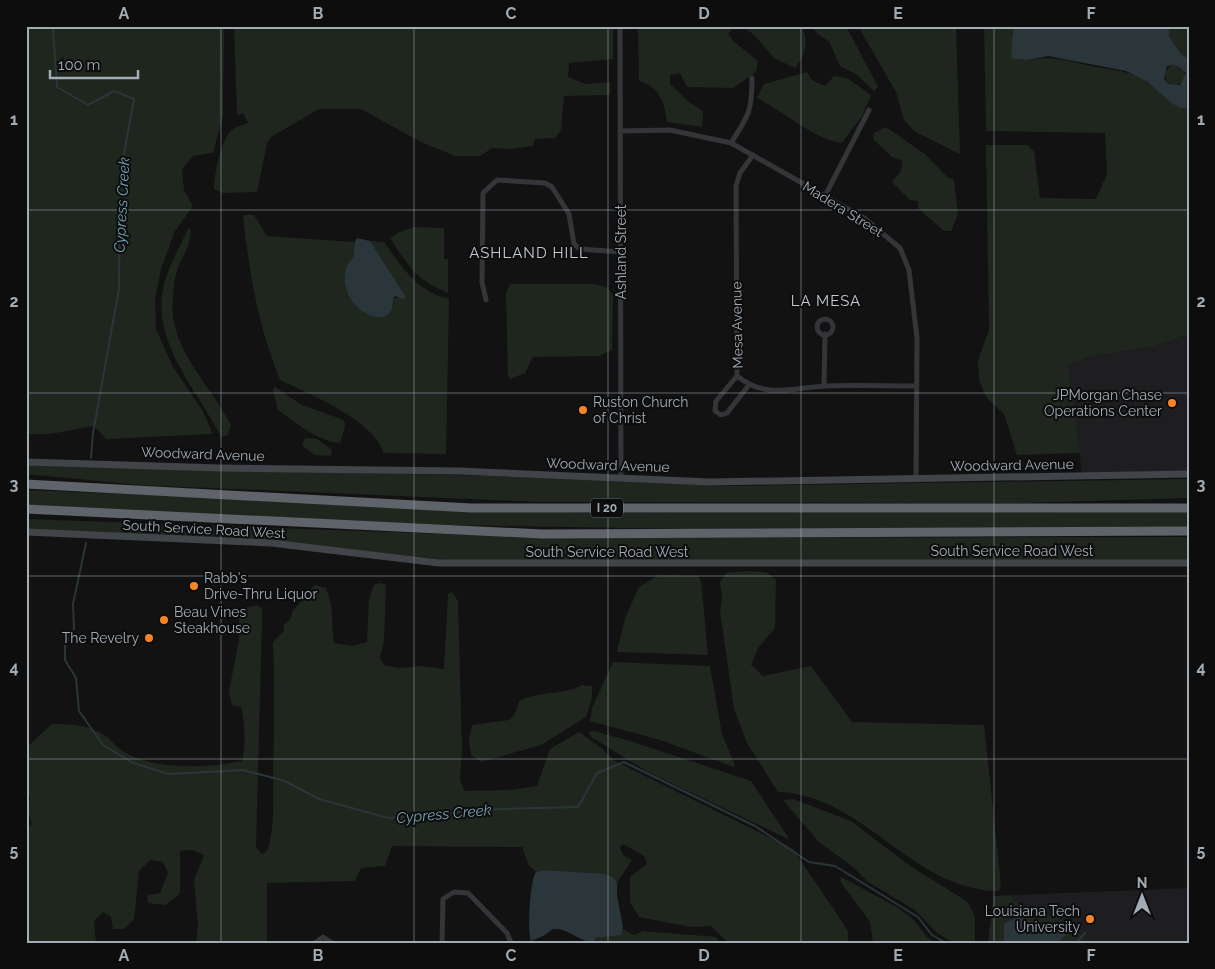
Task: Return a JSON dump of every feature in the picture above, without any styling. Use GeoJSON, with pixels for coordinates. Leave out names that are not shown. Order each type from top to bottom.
{"type":"FeatureCollection","features":[{"type":"Feature","properties":{"kind":"highway","name":"I 20"},"geometry":{"type":"LineString","coordinates":[[26,484],[471,508],[1189,508]]}},
{"type":"Feature","properties":{"kind":"highway","name":"I 20"},"geometry":{"type":"LineString","coordinates":[[26,510],[542,534],[1189,531]]}},
{"type":"Feature","properties":{"kind":"main road","name":"Woodward Avenue"},"geometry":{"type":"LineString","coordinates":[[26,462],[220,468],[459,471],[710,482],[1189,474]]}},
{"type":"Feature","properties":{"kind":"main road","name":"South Service Road West"},"geometry":{"type":"LineString","coordinates":[[26,532],[271,543],[456,564],[1189,563]]}},
{"type":"Feature","properties":{"kind":"street","name":"Ashland Street"},"geometry":{"type":"LineString","coordinates":[[620,26],[621,478]]}},
{"type":"Feature","properties":{"kind":"street"},"geometry":{"type":"LineString","coordinates":[[731,143],[750,115],[752,78]]}},
{"type":"Feature","properties":{"kind":"street"},"geometry":{"type":"LineString","coordinates":[[825,196],[869,110]]}},
{"type":"Feature","properties":{"kind":"street","name":"Madera Street"},"geometry":{"type":"LineString","coordinates":[[620,131],[670,130],[731,143],[864,218],[900,248],[909,270],[917,338],[916,480]]}},
{"type":"Feature","properties":{"kind":"street","name":"Mesa Avenue"},"geometry":{"type":"LineString","coordinates":[[753,155],[740,173],[736,186],[738,376],[749,385],[782,392],[824,386],[916,386]]}},
{"type":"Feature","properties":{"kind":"street"},"geometry":{"type":"LineString","coordinates":[[486,300],[482,282],[483,193],[497,180],[546,183],[552,187],[569,214],[574,244],[580,249],[621,252]]}},
{"type":"Feature","properties":{"kind":"street"},"geometry":{"type":"LineString","coordinates":[[824,334],[824,386]]}},
{"type":"Feature","properties":{"kind":"street"},"geometry":{"type":"LineString","coordinates":[[738,376],[716,400],[714,411],[721,415],[727,413],[749,385]]}},
{"type":"Feature","properties":{"kind":"street"},"geometry":{"type":"LineString","coordinates":[[442,943],[443,899],[448,895],[460,892],[468,893],[507,933],[511,943]]}},
{"type":"Feature","properties":{"kind":"street"},"geometry":{"type":"LineString","coordinates":[[315,943],[323,937],[329,939],[332,943]]}},
{"type":"Feature","properties":{"kind":"shaded area"},"geometry":{"type":"Polygon","coordinates":[[[26,26],[224,26],[223,116],[213,153],[193,156],[182,169],[184,190],[193,206],[175,231],[161,269],[155,300],[156,329],[173,367],[202,410],[213,434],[106,439],[94,426],[50,434],[26,434],[26,26]]]}},
{"type":"Feature","properties":{"kind":"shaded area"},"geometry":{"type":"Polygon","coordinates":[[[234,26],[613,26],[613,59],[569,63],[568,77],[586,84],[610,82],[610,95],[564,96],[561,130],[555,138],[535,139],[533,146],[510,149],[492,148],[480,156],[455,156],[421,142],[361,109],[319,109],[271,137],[267,143],[257,192],[223,193],[214,189],[215,175],[222,148],[233,129],[248,123],[243,113],[237,115],[234,26]]]}},
{"type":"Feature","properties":{"kind":"shaded area"},"geometry":{"type":"Polygon","coordinates":[[[638,26],[734,26],[728,34],[733,41],[758,61],[756,72],[733,88],[687,87],[680,73],[670,75],[670,84],[689,102],[703,111],[702,127],[667,122],[665,108],[660,96],[652,87],[639,81],[638,26]]]}},
{"type":"Feature","properties":{"kind":"shaded area"},"geometry":{"type":"Polygon","coordinates":[[[743,26],[801,26],[806,42],[804,53],[795,68],[774,58],[755,36],[743,26]]]}},
{"type":"Feature","properties":{"kind":"shaded area"},"geometry":{"type":"Polygon","coordinates":[[[811,26],[846,26],[878,87],[874,91],[856,74],[840,66],[829,41],[819,35],[811,26]]]}},
{"type":"Feature","properties":{"kind":"shaded area"},"geometry":{"type":"Polygon","coordinates":[[[858,26],[956,26],[960,154],[914,131],[904,120],[896,92],[858,26]]]}},
{"type":"Feature","properties":{"kind":"shaded area"},"geometry":{"type":"Polygon","coordinates":[[[984,26],[1013,26],[1012,34],[1027,60],[1055,59],[1129,73],[1142,78],[1182,108],[1189,109],[1189,334],[1152,347],[1092,356],[1068,365],[1080,453],[1017,455],[1004,414],[986,397],[979,380],[978,360],[989,330],[986,145],[1028,145],[1034,152],[1040,198],[1096,199],[1107,174],[1105,133],[986,131],[984,26]]]}},
{"type":"Feature","properties":{"kind":"shaded area"},"geometry":{"type":"Polygon","coordinates":[[[1013,26],[1170,26],[1169,37],[1182,55],[1189,58],[1189,109],[1180,108],[1170,102],[1148,82],[1126,71],[1048,56],[1027,60],[1011,58],[1013,26]],[[1167,66],[1164,79],[1169,84],[1180,85],[1186,73],[1180,67],[1167,66]]]}},
{"type":"Feature","properties":{"kind":"shaded area"},"geometry":{"type":"Polygon","coordinates":[[[1170,26],[1189,26],[1189,58],[1182,55],[1168,37],[1170,26]]]}},
{"type":"Feature","properties":{"kind":"shaded area"},"geometry":{"type":"Polygon","coordinates":[[[1171,65],[1179,65],[1185,71],[1185,79],[1179,85],[1171,85],[1165,79],[1165,71],[1171,65]]]}},
{"type":"Feature","properties":{"kind":"shaded area"},"geometry":{"type":"Polygon","coordinates":[[[807,72],[812,80],[825,86],[834,76],[847,78],[871,95],[862,116],[842,143],[820,136],[757,98],[764,84],[807,72]]]}},
{"type":"Feature","properties":{"kind":"shaded area"},"geometry":{"type":"Polygon","coordinates":[[[886,127],[926,155],[947,177],[954,180],[958,214],[951,231],[944,231],[918,208],[918,201],[910,200],[892,182],[901,171],[902,161],[892,157],[873,139],[874,133],[886,127]]]}},
{"type":"Feature","properties":{"kind":"shaded area"},"geometry":{"type":"Polygon","coordinates":[[[243,215],[254,215],[267,236],[354,242],[355,250],[346,274],[346,288],[394,306],[393,298],[406,297],[370,241],[384,242],[411,277],[428,290],[449,299],[446,454],[384,453],[367,429],[354,419],[339,409],[280,380],[260,319],[248,258],[243,215]]]}},
{"type":"Feature","properties":{"kind":"shaded area"},"geometry":{"type":"Polygon","coordinates":[[[414,227],[444,228],[444,259],[448,259],[448,293],[420,277],[390,238],[414,227]]]}},
{"type":"Feature","properties":{"kind":"shaded area"},"geometry":{"type":"Polygon","coordinates":[[[188,228],[191,229],[190,240],[175,279],[173,316],[183,349],[231,425],[228,435],[221,437],[177,362],[163,323],[162,302],[165,280],[188,228]]]}},
{"type":"Feature","properties":{"kind":"shaded area"},"geometry":{"type":"Polygon","coordinates":[[[357,238],[370,241],[406,297],[402,299],[396,296],[393,298],[391,310],[385,316],[376,317],[366,313],[356,305],[348,294],[345,281],[347,266],[354,254],[357,238]]]}},
{"type":"Feature","properties":{"kind":"shaded area"},"geometry":{"type":"Polygon","coordinates":[[[510,284],[594,284],[607,287],[613,295],[612,350],[599,356],[533,357],[525,373],[510,379],[508,376],[506,292],[510,284]]]}},
{"type":"Feature","properties":{"kind":"shaded area"},"geometry":{"type":"Polygon","coordinates":[[[1189,334],[1189,471],[1082,473],[1067,365],[1092,356],[1152,347],[1189,334]]]}},
{"type":"Feature","properties":{"kind":"shaded area"},"geometry":{"type":"Polygon","coordinates":[[[275,387],[300,404],[344,420],[345,427],[340,443],[332,442],[316,435],[278,410],[273,389],[275,387]]]}},
{"type":"Feature","properties":{"kind":"shaded area"},"geometry":{"type":"Polygon","coordinates":[[[305,438],[317,439],[332,450],[331,456],[314,455],[302,445],[305,438]]]}},
{"type":"Feature","properties":{"kind":"shaded area"},"geometry":{"type":"Polygon","coordinates":[[[26,465],[492,476],[728,486],[1189,479],[1189,498],[1021,503],[541,502],[139,485],[26,474],[26,465]]]}},
{"type":"Feature","properties":{"kind":"shaded area"},"geometry":{"type":"Polygon","coordinates":[[[26,490],[586,513],[1189,512],[1189,527],[687,529],[451,525],[26,505],[26,490]]]}},
{"type":"Feature","properties":{"kind":"shaded area"},"geometry":{"type":"Polygon","coordinates":[[[26,519],[558,538],[1189,537],[1189,561],[447,560],[307,545],[26,529],[26,519]]]}},
{"type":"Feature","properties":{"kind":"shaded area"},"geometry":{"type":"Polygon","coordinates":[[[766,572],[776,580],[775,628],[758,648],[751,665],[763,676],[811,666],[852,722],[984,725],[1001,884],[999,891],[968,887],[940,876],[837,809],[809,797],[778,792],[747,743],[734,709],[720,611],[722,596],[720,582],[726,573],[766,572]]]}},
{"type":"Feature","properties":{"kind":"shaded area"},"geometry":{"type":"Polygon","coordinates":[[[659,575],[698,576],[701,581],[708,655],[617,652],[625,618],[639,587],[659,575]]]}},
{"type":"Feature","properties":{"kind":"shaded area"},"geometry":{"type":"Polygon","coordinates":[[[379,583],[386,585],[384,641],[380,658],[384,665],[400,668],[421,666],[444,669],[448,594],[452,592],[458,601],[462,751],[460,780],[465,791],[511,790],[537,786],[550,749],[579,732],[615,761],[793,849],[843,923],[848,932],[848,943],[728,943],[711,926],[691,927],[639,917],[630,902],[630,877],[647,864],[644,856],[623,844],[620,847],[623,855],[632,860],[617,883],[613,877],[544,870],[536,872],[529,866],[522,847],[392,846],[385,866],[361,868],[355,881],[267,883],[267,943],[196,943],[198,925],[194,880],[204,855],[192,850],[180,851],[180,894],[165,905],[148,903],[147,895],[160,893],[168,873],[163,862],[150,860],[139,871],[134,919],[124,929],[113,929],[111,917],[103,912],[94,921],[96,943],[26,943],[26,828],[32,825],[28,811],[30,796],[26,796],[26,748],[52,724],[67,724],[81,726],[101,733],[121,750],[148,762],[164,765],[197,766],[242,761],[244,727],[241,707],[232,705],[229,691],[239,640],[239,609],[258,605],[262,610],[262,620],[256,847],[262,854],[267,851],[270,843],[273,815],[273,642],[284,631],[284,625],[290,620],[293,610],[315,585],[326,588],[329,595],[334,643],[352,646],[367,642],[369,600],[374,585],[379,583]]]}},
{"type":"Feature","properties":{"kind":"shaded area"},"geometry":{"type":"Polygon","coordinates":[[[613,662],[710,666],[722,734],[735,765],[734,767],[660,740],[590,721],[592,708],[613,662]]]}},
{"type":"Feature","properties":{"kind":"shaded area"},"geometry":{"type":"Polygon","coordinates":[[[582,685],[592,686],[592,698],[586,717],[541,745],[481,762],[471,755],[469,740],[472,725],[509,720],[515,714],[519,701],[535,695],[567,691],[582,685]]]}},
{"type":"Feature","properties":{"kind":"shaded area"},"geometry":{"type":"Polygon","coordinates":[[[594,731],[751,781],[790,840],[648,772],[591,737],[589,732],[594,731]]]}},
{"type":"Feature","properties":{"kind":"shaded area"},"geometry":{"type":"Polygon","coordinates":[[[793,799],[851,821],[910,866],[968,902],[975,917],[975,943],[954,943],[937,933],[915,910],[868,882],[853,867],[819,842],[783,800],[793,799]]]}},
{"type":"Feature","properties":{"kind":"shaded area"},"geometry":{"type":"Polygon","coordinates":[[[544,870],[604,874],[613,877],[617,883],[617,896],[623,927],[621,935],[595,938],[596,943],[585,941],[559,929],[553,929],[531,941],[529,916],[532,885],[536,872],[544,870]]]}},
{"type":"Feature","properties":{"kind":"shaded area"},"geometry":{"type":"Polygon","coordinates":[[[841,877],[897,907],[913,919],[927,937],[936,943],[873,943],[870,922],[840,881],[841,877]]]}},
{"type":"Feature","properties":{"kind":"shaded area","name":"Louisiana Tech University"},"geometry":{"type":"Polygon","coordinates":[[[1189,888],[1189,943],[988,943],[994,896],[1189,888]]]}},
{"type":"Feature","properties":{"kind":"shaded area"},"geometry":{"type":"Polygon","coordinates":[[[1012,895],[1012,901],[1069,923],[1090,943],[988,943],[994,896],[1012,895]]]}},
{"type":"Feature","properties":{"kind":"shaded area"},"geometry":{"type":"Polygon","coordinates":[[[1017,917],[1060,930],[1066,935],[1057,943],[1004,943],[1004,924],[1017,917]]]}},
{"type":"Feature","properties":{"kind":"shaded area"},"geometry":{"type":"Polygon","coordinates":[[[623,929],[634,935],[643,931],[716,937],[721,943],[596,943],[595,938],[621,934],[623,929]]]}},
{"type":"Feature","properties":{"kind":"waterway","name":"Cypress Creek"},"geometry":{"type":"LineString","coordinates":[[55,26],[53,30],[57,87],[88,105],[114,91],[134,99],[120,175],[119,289],[93,433],[91,458]]}},
{"type":"Feature","properties":{"kind":"waterway","name":"Cypress Creek"},"geometry":{"type":"LineString","coordinates":[[86,543],[73,604],[74,629],[65,646],[65,660],[76,678],[79,711],[103,745],[131,762],[168,774],[243,770],[285,781],[319,799],[388,818],[502,809],[578,807],[597,773],[624,762],[755,826],[809,862],[835,866],[918,917],[932,935],[946,943]]}},
{"type":"Feature","properties":{"kind":"waterway"},"geometry":{"type":"LineString","coordinates":[[1076,943],[1085,933]]}},
{"type":"Feature","properties":{"kind":"place","name":"JPMorgan Chase Operations Center"},"geometry":{"type":"Point","coordinates":[1172,403]}},
{"type":"Feature","properties":{"kind":"place","name":"Ruston Church of Christ"},"geometry":{"type":"Point","coordinates":[583,410]}},
{"type":"Feature","properties":{"kind":"place","name":"Rabb's Drive-Thru Liquor"},"geometry":{"type":"Point","coordinates":[194,586]}},
{"type":"Feature","properties":{"kind":"place","name":"Beau Vines Steakhouse"},"geometry":{"type":"Point","coordinates":[164,620]}},
{"type":"Feature","properties":{"kind":"place","name":"The Revelry"},"geometry":{"type":"Point","coordinates":[149,638]}},
{"type":"Feature","properties":{"kind":"place","name":"Louisiana Tech University"},"geometry":{"type":"Point","coordinates":[1090,919]}},
{"type":"Feature","properties":{"kind":"district","name":"ASHLAND HILL"},"geometry":{"type":"Point","coordinates":[529,253]}},
{"type":"Feature","properties":{"kind":"district","name":"LA MESA"},"geometry":{"type":"Point","coordinates":[826,301]}}]}
